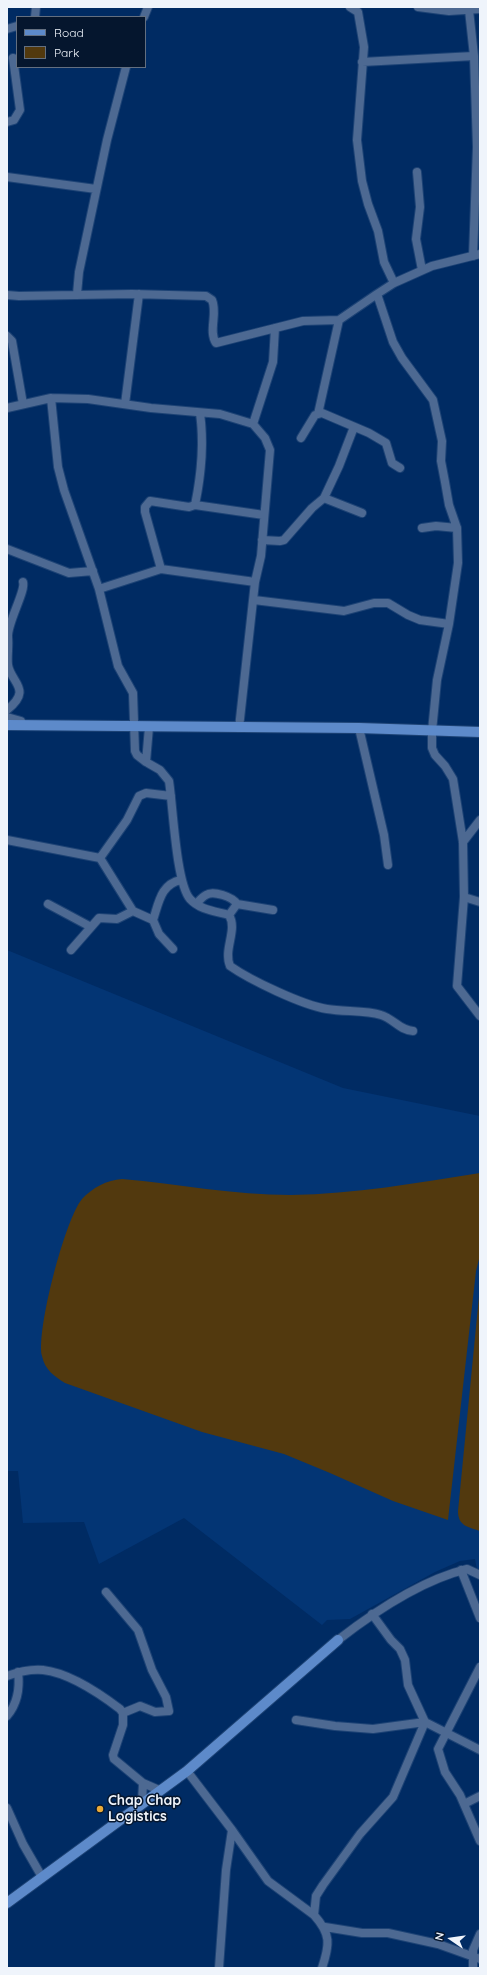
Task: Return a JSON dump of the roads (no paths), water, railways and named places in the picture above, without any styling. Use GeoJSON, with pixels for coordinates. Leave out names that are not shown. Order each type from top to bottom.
{"type":"FeatureCollection","features":[{"type":"Feature","properties":{"kind":"main road"},"geometry":{"type":"LineString","coordinates":[[7,725],[359,728],[480,732]]}},
{"type":"Feature","properties":{"kind":"main road"},"geometry":{"type":"LineString","coordinates":[[7,1903],[142,1802],[187,1771],[338,1640]]}},
{"type":"Feature","properties":{"kind":"street"},"geometry":{"type":"LineString","coordinates":[[350,7],[358,12],[364,47],[357,140],[362,181],[368,204],[378,231],[384,262],[394,283]]}},
{"type":"Feature","properties":{"kind":"street"},"geometry":{"type":"LineString","coordinates":[[418,7],[449,11],[480,9]]}},
{"type":"Feature","properties":{"kind":"street"},"geometry":{"type":"LineString","coordinates":[[7,295],[139,294],[206,296],[212,300],[215,307],[213,338],[216,342],[302,321],[339,320],[394,283],[422,270],[476,255],[477,147],[474,56],[468,10]]}},
{"type":"Feature","properties":{"kind":"street"},"geometry":{"type":"LineString","coordinates":[[362,62],[474,56]]}},
{"type":"Feature","properties":{"kind":"street"},"geometry":{"type":"LineString","coordinates":[[7,122],[14,120],[20,110],[13,58]]}},
{"type":"Feature","properties":{"kind":"street"},"geometry":{"type":"LineString","coordinates":[[77,294],[79,272],[96,189],[126,68]]}},
{"type":"Feature","properties":{"kind":"street"},"geometry":{"type":"LineString","coordinates":[[417,172],[420,207],[416,239],[422,270]]}},
{"type":"Feature","properties":{"kind":"street"},"geometry":{"type":"LineString","coordinates":[[7,177],[96,189]]}},
{"type":"Feature","properties":{"kind":"street"},"geometry":{"type":"LineString","coordinates":[[125,404],[139,294]]}},
{"type":"Feature","properties":{"kind":"street"},"geometry":{"type":"LineString","coordinates":[[378,294],[393,342],[402,358],[433,400],[442,441],[441,461],[449,505],[457,528],[458,563],[449,624],[437,680],[432,731],[432,748],[435,755],[445,766],[453,779],[463,842],[464,897],[456,981],[457,986],[480,1016]]}},
{"type":"Feature","properties":{"kind":"street"},"geometry":{"type":"LineString","coordinates":[[318,414],[339,320]]}},
{"type":"Feature","properties":{"kind":"street"},"geometry":{"type":"LineString","coordinates":[[253,424],[273,362],[275,328]]}},
{"type":"Feature","properties":{"kind":"street"},"geometry":{"type":"LineString","coordinates":[[7,336],[12,341],[23,404]]}},
{"type":"Feature","properties":{"kind":"street"},"geometry":{"type":"LineString","coordinates":[[51,398],[58,467],[64,490],[99,589],[118,666],[133,693],[135,751],[137,755],[146,762],[160,770],[169,781],[181,880],[189,898],[202,908],[229,915]]}},
{"type":"Feature","properties":{"kind":"street"},"geometry":{"type":"LineString","coordinates":[[7,408],[51,398],[88,399],[200,413],[220,414],[253,424],[265,438],[270,450],[262,540],[255,582],[239,728]]}},
{"type":"Feature","properties":{"kind":"street"},"geometry":{"type":"LineString","coordinates":[[194,505],[201,457],[203,430],[200,413]]}},
{"type":"Feature","properties":{"kind":"street"},"geometry":{"type":"LineString","coordinates":[[301,438],[315,415],[322,413],[354,427],[386,444],[392,463],[400,468]]}},
{"type":"Feature","properties":{"kind":"street"},"geometry":{"type":"LineString","coordinates":[[262,540],[284,540],[312,508],[324,498],[339,466],[354,427]]}},
{"type":"Feature","properties":{"kind":"street"},"geometry":{"type":"LineString","coordinates":[[324,498],[362,513]]}},
{"type":"Feature","properties":{"kind":"street"},"geometry":{"type":"LineString","coordinates":[[162,569],[145,512],[145,506],[150,501],[189,507],[194,505],[264,515]]}},
{"type":"Feature","properties":{"kind":"street"},"geometry":{"type":"LineString","coordinates":[[422,528],[451,526],[457,528]]}},
{"type":"Feature","properties":{"kind":"street"},"geometry":{"type":"LineString","coordinates":[[7,549],[69,573],[93,571]]}},
{"type":"Feature","properties":{"kind":"street"},"geometry":{"type":"LineString","coordinates":[[99,589],[162,569],[255,582]]}},
{"type":"Feature","properties":{"kind":"street"},"geometry":{"type":"LineString","coordinates":[[7,710],[16,703],[19,694],[19,684],[8,667],[8,634],[10,624],[23,590],[23,582]]}},
{"type":"Feature","properties":{"kind":"street"},"geometry":{"type":"LineString","coordinates":[[254,600],[344,611],[374,602],[388,604],[420,620],[449,624]]}},
{"type":"Feature","properties":{"kind":"street"},"geometry":{"type":"LineString","coordinates":[[7,718],[21,721],[23,725]]}},
{"type":"Feature","properties":{"kind":"street"},"geometry":{"type":"LineString","coordinates":[[146,762],[148,727]]}},
{"type":"Feature","properties":{"kind":"street"},"geometry":{"type":"LineString","coordinates":[[359,728],[384,834],[388,865]]}},
{"type":"Feature","properties":{"kind":"street"},"geometry":{"type":"LineString","coordinates":[[100,858],[127,820],[134,803],[139,796],[146,793],[171,796]]}},
{"type":"Feature","properties":{"kind":"street"},"geometry":{"type":"LineString","coordinates":[[463,842],[480,820]]}},
{"type":"Feature","properties":{"kind":"street"},"geometry":{"type":"LineString","coordinates":[[7,840],[100,858],[133,911],[153,920],[159,934],[173,949]]}},
{"type":"Feature","properties":{"kind":"street"},"geometry":{"type":"LineString","coordinates":[[153,920],[167,886],[172,882],[181,880]]}},
{"type":"Feature","properties":{"kind":"street"},"geometry":{"type":"LineString","coordinates":[[196,904],[210,893],[232,898],[237,904],[273,910]]}},
{"type":"Feature","properties":{"kind":"street"},"geometry":{"type":"LineString","coordinates":[[464,897],[480,902]]}},
{"type":"Feature","properties":{"kind":"street"},"geometry":{"type":"LineString","coordinates":[[48,904],[91,927]]}},
{"type":"Feature","properties":{"kind":"street"},"geometry":{"type":"LineString","coordinates":[[237,904],[229,915],[232,928],[228,944],[228,960],[230,966],[305,1003],[326,1009],[380,1015],[406,1030],[414,1031]]}},
{"type":"Feature","properties":{"kind":"street"},"geometry":{"type":"LineString","coordinates":[[71,950],[99,918],[117,919],[133,911]]}},
{"type":"Feature","properties":{"kind":"street"},"geometry":{"type":"LineString","coordinates":[[338,1640],[372,1614],[437,1579],[467,1569],[480,1575]]}},
{"type":"Feature","properties":{"kind":"street"},"geometry":{"type":"LineString","coordinates":[[461,1570],[480,1618]]}},
{"type":"Feature","properties":{"kind":"street"},"geometry":{"type":"LineString","coordinates":[[106,1592],[138,1630],[152,1670],[166,1697],[169,1711],[155,1712],[140,1706],[124,1713]]}},
{"type":"Feature","properties":{"kind":"street"},"geometry":{"type":"LineString","coordinates":[[314,1915],[316,1896],[323,1885],[360,1834],[393,1797],[425,1722],[408,1685],[405,1660],[400,1649],[391,1640],[372,1614]]}},
{"type":"Feature","properties":{"kind":"street"},"geometry":{"type":"LineString","coordinates":[[480,1667],[439,1744],[439,1756],[445,1772],[464,1804],[480,1841]]}},
{"type":"Feature","properties":{"kind":"street"},"geometry":{"type":"LineString","coordinates":[[7,1676],[18,1672],[43,1670],[75,1680],[104,1697],[124,1713]]}},
{"type":"Feature","properties":{"kind":"street"},"geometry":{"type":"LineString","coordinates":[[7,1716],[14,1708],[20,1686],[18,1672]]}},
{"type":"Feature","properties":{"kind":"street"},"geometry":{"type":"LineString","coordinates":[[124,1713],[123,1725],[113,1755],[114,1759],[143,1783],[159,1790]]}},
{"type":"Feature","properties":{"kind":"street"},"geometry":{"type":"LineString","coordinates":[[296,1720],[335,1726],[373,1729],[425,1722],[480,1750]]}},
{"type":"Feature","properties":{"kind":"street"},"geometry":{"type":"LineString","coordinates":[[187,1771],[232,1830],[268,1881],[314,1915],[325,1927],[328,1946],[322,1968]]}},
{"type":"Feature","properties":{"kind":"street"},"geometry":{"type":"LineString","coordinates":[[142,1802],[143,1783]]}},
{"type":"Feature","properties":{"kind":"street"},"geometry":{"type":"LineString","coordinates":[[464,1804],[480,1796]]}},
{"type":"Feature","properties":{"kind":"street"},"geometry":{"type":"LineString","coordinates":[[7,1808],[9,1819],[42,1877]]}},
{"type":"Feature","properties":{"kind":"street"},"geometry":{"type":"LineString","coordinates":[[219,1968],[226,1870],[232,1830]]}},
{"type":"Feature","properties":{"kind":"street"},"geometry":{"type":"LineString","coordinates":[[325,1927],[362,1933],[388,1933],[438,1944],[480,1959]]}},
{"type":"Feature","properties":{"kind":"street"},"geometry":{"type":"LineString","coordinates":[[473,1968],[472,1955],[480,1934]]}},
{"type":"Feature","properties":{"kind":"place","name":"Chap Chap Logistics"},"geometry":{"type":"Point","coordinates":[100,1809]}}]}
